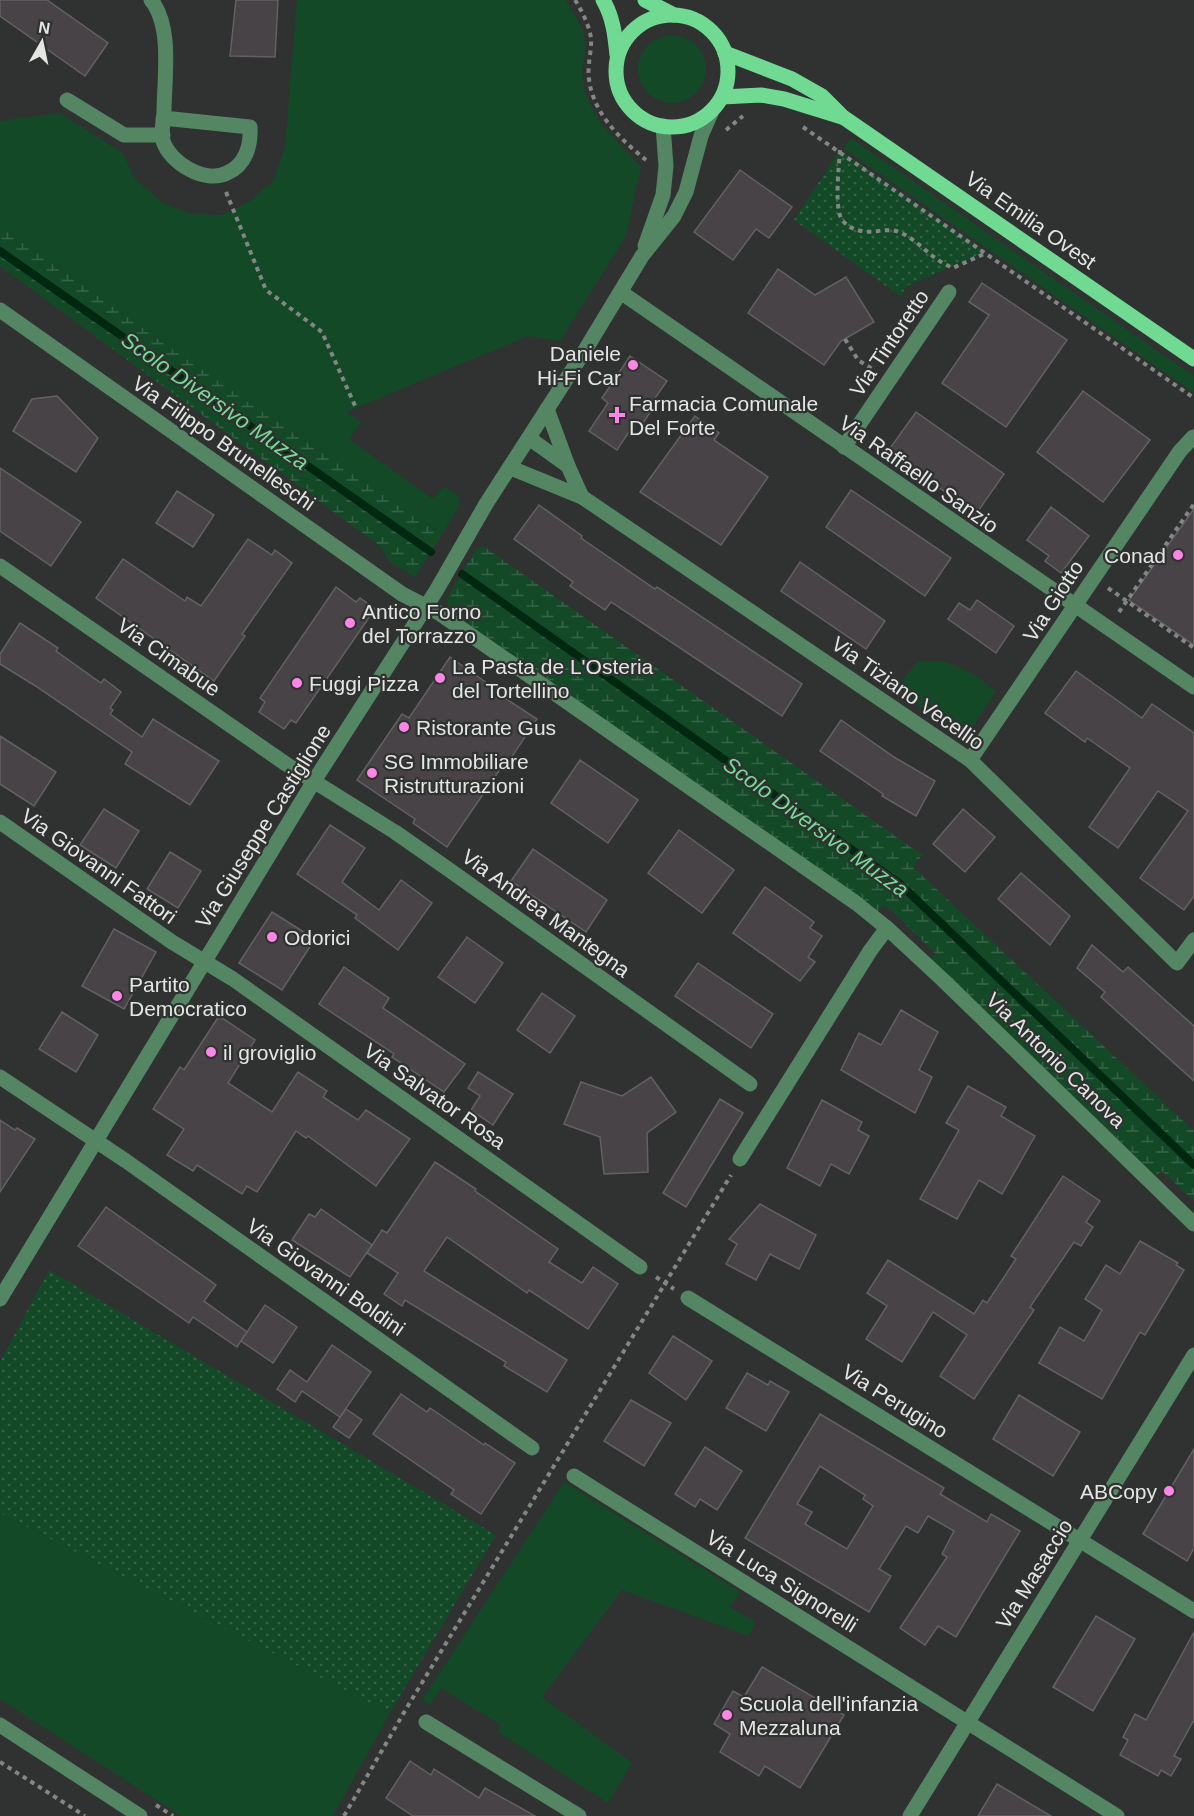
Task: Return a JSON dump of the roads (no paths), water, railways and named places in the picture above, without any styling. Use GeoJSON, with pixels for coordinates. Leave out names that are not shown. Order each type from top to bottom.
{"type":"FeatureCollection","features":[{"type":"Feature","properties":{"kind":"main road"},"geometry":{"type":"LineString","coordinates":[[603,0],[609,10],[615,32],[616,77],[621,95],[631,110],[645,121],[663,126],[681,127],[699,120],[712,111],[722,97],[727,85],[728,72],[725,53],[717,37],[708,28],[686,17],[674,15],[645,0]]}},
{"type":"Feature","properties":{"kind":"main road"},"geometry":{"type":"LineString","coordinates":[[617,59],[624,42],[640,25],[651,19],[674,15]]}},
{"type":"Feature","properties":{"kind":"main road","name":"Via Emilia Ovest"},"geometry":{"type":"LineString","coordinates":[[725,53],[792,80],[822,96],[843,117],[1194,359]]}},
{"type":"Feature","properties":{"kind":"main road","name":"Via Emilia Ovest"},"geometry":{"type":"LineString","coordinates":[[722,97],[761,95],[784,99],[843,117]]}},
{"type":"Feature","properties":{"kind":"street"},"geometry":{"type":"LineString","coordinates":[[152,0],[164,27],[163,140],[173,157],[185,167],[206,176],[227,174],[244,159],[251,141],[250,127],[164,118]]}},
{"type":"Feature","properties":{"kind":"street"},"geometry":{"type":"LineString","coordinates":[[67,100],[124,135],[163,135]]}},
{"type":"Feature","properties":{"kind":"street","name":"Via Giuseppe Castiglione"},"geometry":{"type":"LineString","coordinates":[[0,1299],[314,782],[427,605],[486,504],[622,292],[642,256],[674,216],[686,192],[701,136],[712,111]]}},
{"type":"Feature","properties":{"kind":"street","name":"Via Giuseppe Castiglione"},"geometry":{"type":"LineString","coordinates":[[642,256],[663,195],[666,166],[663,126]]}},
{"type":"Feature","properties":{"kind":"street","name":"Via Raffaello Sanzio"},"geometry":{"type":"LineString","coordinates":[[622,292],[1194,687]]}},
{"type":"Feature","properties":{"kind":"street","name":"Via Tintoretto"},"geometry":{"type":"LineString","coordinates":[[844,447],[949,292]]}},
{"type":"Feature","properties":{"kind":"street","name":"Via Filippo Brunelleschi"},"geometry":{"type":"LineString","coordinates":[[0,310],[402,594],[427,605]]}},
{"type":"Feature","properties":{"kind":"street"},"geometry":{"type":"LineString","coordinates":[[547,409],[582,497]]}},
{"type":"Feature","properties":{"kind":"street","name":"Via Giotto"},"geometry":{"type":"LineString","coordinates":[[970,760],[1180,451],[1193,437]]}},
{"type":"Feature","properties":{"kind":"street"},"geometry":{"type":"LineString","coordinates":[[529,438],[568,466]]}},
{"type":"Feature","properties":{"kind":"street","name":"Via Tiziano Vecellio"},"geometry":{"type":"LineString","coordinates":[[511,468],[582,497],[970,760],[1177,963],[1194,940]]}},
{"type":"Feature","properties":{"kind":"street","name":"Via Cimabue"},"geometry":{"type":"LineString","coordinates":[[0,566],[314,782]]}},
{"type":"Feature","properties":{"kind":"street","name":"Via Antonio Canova"},"geometry":{"type":"LineString","coordinates":[[427,605],[811,871],[887,928],[1194,1224]]}},
{"type":"Feature","properties":{"kind":"street","name":"Via Andrea Mantegna"},"geometry":{"type":"LineString","coordinates":[[314,782],[448,869],[750,1084]]}},
{"type":"Feature","properties":{"kind":"street","name":"Via Giovanni Fattori"},"geometry":{"type":"LineString","coordinates":[[0,822],[172,942],[205,962]]}},
{"type":"Feature","properties":{"kind":"street"},"geometry":{"type":"LineString","coordinates":[[740,1159],[870,951],[887,928]]}},
{"type":"Feature","properties":{"kind":"street","name":"Via Salvator Rosa"},"geometry":{"type":"LineString","coordinates":[[205,962],[233,979],[640,1266]]}},
{"type":"Feature","properties":{"kind":"street","name":"Via Giovanni Boldini"},"geometry":{"type":"LineString","coordinates":[[0,1077],[95,1140],[531,1448]]}},
{"type":"Feature","properties":{"kind":"street","name":"Via Perugino"},"geometry":{"type":"LineString","coordinates":[[688,1298],[1194,1611]]}},
{"type":"Feature","properties":{"kind":"street","name":"Via Masaccio"},"geometry":{"type":"LineString","coordinates":[[910,1816],[1194,1354]]}},
{"type":"Feature","properties":{"kind":"street","name":"Via Luca Signorelli"},"geometry":{"type":"LineString","coordinates":[[574,1476],[1117,1816]]}},
{"type":"Feature","properties":{"kind":"street"},"geometry":{"type":"LineString","coordinates":[[426,1722],[579,1816]]}},
{"type":"Feature","properties":{"kind":"street"},"geometry":{"type":"LineString","coordinates":[[0,1725],[140,1816]]}},
{"type":"Feature","properties":{"kind":"waterway","name":"Scolo Diversivo Muzza"},"geometry":{"type":"LineString","coordinates":[[0,251],[431,552]]}},
{"type":"Feature","properties":{"kind":"waterway","name":"Scolo Diversivo Muzza"},"geometry":{"type":"LineString","coordinates":[[462,574],[899,883],[1194,1165]]}},
{"type":"Feature","properties":{"kind":"place","name":"Daniele Hi-Fi Car"},"geometry":{"type":"Point","coordinates":[633,365]}},
{"type":"Feature","properties":{"kind":"place","name":"Farmacia Comunale Del Forte"},"geometry":{"type":"Point","coordinates":[617,415]}},
{"type":"Feature","properties":{"kind":"place","name":"Conad"},"geometry":{"type":"Point","coordinates":[1178,555]}},
{"type":"Feature","properties":{"kind":"place","name":"Antico Forno del Torrazzo"},"geometry":{"type":"Point","coordinates":[350,623]}},
{"type":"Feature","properties":{"kind":"place","name":"La Pasta de L'Osteria del Tortellino"},"geometry":{"type":"Point","coordinates":[440,678]}},
{"type":"Feature","properties":{"kind":"place","name":"Fuggi Pizza"},"geometry":{"type":"Point","coordinates":[297,683]}},
{"type":"Feature","properties":{"kind":"place","name":"Ristorante Gus"},"geometry":{"type":"Point","coordinates":[404,727]}},
{"type":"Feature","properties":{"kind":"place","name":"SG Immobiliare Ristrutturazioni"},"geometry":{"type":"Point","coordinates":[372,773]}},
{"type":"Feature","properties":{"kind":"place","name":"Odorici"},"geometry":{"type":"Point","coordinates":[272,937]}},
{"type":"Feature","properties":{"kind":"place","name":"Partito Democratico"},"geometry":{"type":"Point","coordinates":[117,996]}},
{"type":"Feature","properties":{"kind":"place","name":"il groviglio"},"geometry":{"type":"Point","coordinates":[211,1052]}},
{"type":"Feature","properties":{"kind":"place","name":"ABCopy"},"geometry":{"type":"Point","coordinates":[1169,1491]}},
{"type":"Feature","properties":{"kind":"place","name":"Scuola dell'infanzia Mezzaluna"},"geometry":{"type":"Point","coordinates":[727,1715]}}]}
